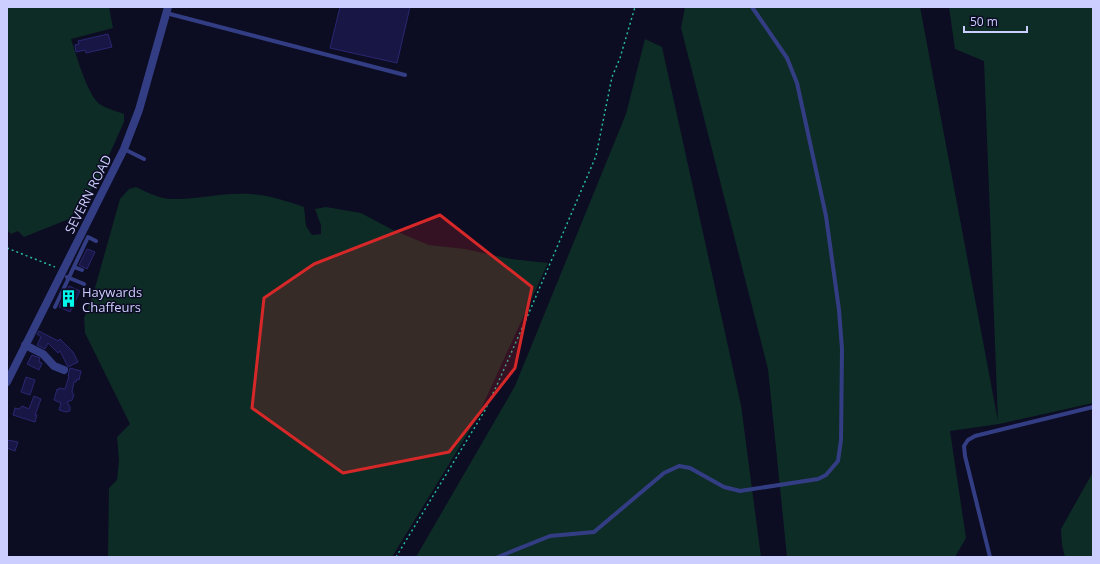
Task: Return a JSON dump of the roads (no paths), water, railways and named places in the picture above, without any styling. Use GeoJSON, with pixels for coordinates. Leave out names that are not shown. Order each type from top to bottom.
{"type":"FeatureCollection","features":[{"type":"Feature","properties":{"kind":"street","name":"SEVERN ROAD"},"geometry":{"type":"LineString","coordinates":[[7,382],[25,345],[64,274],[124,148],[139,110],[167,10]]}},
{"type":"Feature","properties":{"kind":"street"},"geometry":{"type":"LineString","coordinates":[[25,345],[43,354],[54,366],[64,370]]}},
{"type":"Feature","properties":{"kind":"lane"},"geometry":{"type":"LineString","coordinates":[[498,557],[550,536],[594,532],[664,473],[679,466],[690,468],[724,487],[740,491],[818,479],[826,475],[838,461],[841,440],[842,349],[839,310],[826,216],[797,83],[787,58],[752,7]]}},
{"type":"Feature","properties":{"kind":"lane"},"geometry":{"type":"LineString","coordinates":[[167,10],[405,75]]}},
{"type":"Feature","properties":{"kind":"lane"},"geometry":{"type":"LineString","coordinates":[[124,148],[144,158]]}},
{"type":"Feature","properties":{"kind":"lane"},"geometry":{"type":"LineString","coordinates":[[55,307],[64,274],[74,267],[88,237],[96,241]]}},
{"type":"Feature","properties":{"kind":"lane"},"geometry":{"type":"LineString","coordinates":[[74,267],[82,270]]}},
{"type":"Feature","properties":{"kind":"lane"},"geometry":{"type":"LineString","coordinates":[[64,274],[84,284]]}},
{"type":"Feature","properties":{"kind":"lane"},"geometry":{"type":"LineString","coordinates":[[990,557],[965,456],[964,446],[968,440],[985,433],[1093,407]]}},
{"type":"Feature","properties":{"kind":"place","name":"Haywards Chaffeurs"},"geometry":{"type":"Point","coordinates":[69,299]}}]}
